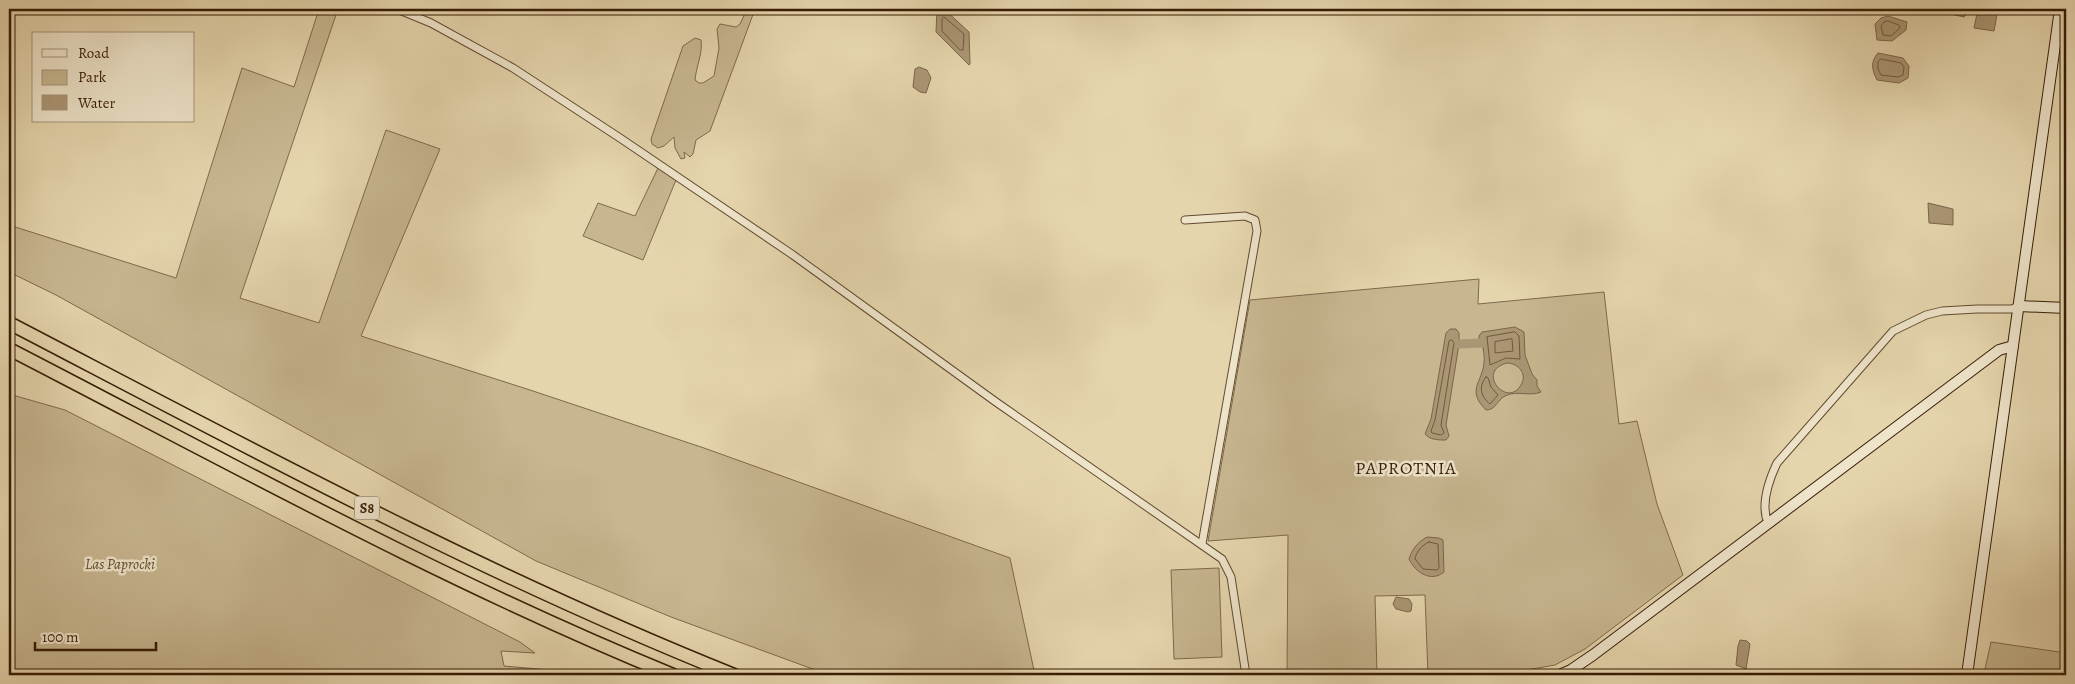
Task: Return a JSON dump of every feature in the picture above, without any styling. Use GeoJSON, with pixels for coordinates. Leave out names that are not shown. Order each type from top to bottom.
{"type":"FeatureCollection","features":[{"type":"Feature","properties":{"kind":"highway","name":"S8"},"geometry":{"type":"LineString","coordinates":[[9,323],[497,572],[650,641],[734,675]]}},
{"type":"Feature","properties":{"kind":"highway","name":"S8"},"geometry":{"type":"LineString","coordinates":[[9,349],[452,576],[673,675]]}},
{"type":"Feature","properties":{"kind":"street"},"geometry":{"type":"LineString","coordinates":[[397,9],[431,22],[513,68],[620,138],[793,255],[996,402],[1222,559],[1231,577],[1246,675]]}},
{"type":"Feature","properties":{"kind":"street"},"geometry":{"type":"LineString","coordinates":[[1967,675],[2060,9]]}},
{"type":"Feature","properties":{"kind":"street"},"geometry":{"type":"LineString","coordinates":[[1185,220],[1244,216],[1254,220],[1258,231],[1202,544]]}},
{"type":"Feature","properties":{"kind":"street"},"geometry":{"type":"LineString","coordinates":[[1768,523],[1765,509],[1767,488],[1777,463],[1893,331],[1926,315],[1942,311],[1977,308],[2012,309],[2019,306],[2066,308]]}},
{"type":"Feature","properties":{"kind":"street"},"geometry":{"type":"LineString","coordinates":[[1560,675],[1593,655],[1999,350],[2013,346]]}},
{"type":"Feature","properties":{"kind":"green space"},"geometry":{"type":"Polygon","coordinates":[[[319,9],[338,9],[240,298],[319,323],[386,130],[440,149],[361,336],[704,448],[1010,558],[1035,675],[829,675],[671,617],[536,561],[56,295],[9,272],[9,225],[176,278],[242,68],[294,87],[319,9]]]}},
{"type":"Feature","properties":{"kind":"green space"},"geometry":{"type":"Polygon","coordinates":[[[747,9],[755,9],[710,131],[696,140],[693,154],[690,157],[684,152],[685,158],[681,159],[675,148],[674,137],[664,146],[658,148],[652,144],[651,139],[683,46],[695,38],[701,40],[695,80],[703,83],[714,76],[719,48],[717,29],[720,24],[736,27],[740,24],[747,9]]]}},
{"type":"Feature","properties":{"kind":"green space"},"geometry":{"type":"Polygon","coordinates":[[[658,168],[676,180],[643,260],[583,236],[598,203],[635,216],[658,168]]]}},
{"type":"Feature","properties":{"kind":"green space"},"geometry":{"type":"Polygon","coordinates":[[[1479,279],[1478,304],[1604,292],[1619,424],[1637,421],[1657,504],[1683,575],[1585,649],[1555,665],[1499,675],[1428,675],[1425,595],[1375,596],[1377,675],[1287,675],[1288,535],[1208,541],[1250,300],[1479,279]]]}},
{"type":"Feature","properties":{"kind":"green space","name":"Las Paprocki"},"geometry":{"type":"Polygon","coordinates":[[[9,394],[65,410],[520,642],[535,653],[501,651],[504,666],[561,671],[572,675],[9,675],[9,394]]]}},
{"type":"Feature","properties":{"kind":"green space"},"geometry":{"type":"Polygon","coordinates":[[[1219,568],[1222,657],[1174,659],[1171,570],[1219,568]]]}},
{"type":"Feature","properties":{"kind":"green space"},"geometry":{"type":"Polygon","coordinates":[[[1991,642],[2066,653],[2066,675],[1993,675],[1985,669],[1991,642]]]}},
{"type":"Feature","properties":{"kind":"water"},"geometry":{"type":"Polygon","coordinates":[[[937,9],[944,9],[969,32],[969,65],[936,32],[937,9]]]}},
{"type":"Feature","properties":{"kind":"water"},"geometry":{"type":"Polygon","coordinates":[[[1928,9],[1967,9],[1964,17],[1928,9]]]}},
{"type":"Feature","properties":{"kind":"water"},"geometry":{"type":"Polygon","coordinates":[[[1978,9],[1998,9],[1994,31],[1974,28],[1978,9]]]}},
{"type":"Feature","properties":{"kind":"water"},"geometry":{"type":"Polygon","coordinates":[[[1888,16],[1907,22],[1906,30],[1892,41],[1877,40],[1875,24],[1881,18],[1888,16]]]}},
{"type":"Feature","properties":{"kind":"water"},"geometry":{"type":"Polygon","coordinates":[[[1878,53],[1903,58],[1909,66],[1908,78],[1899,83],[1877,80],[1873,66],[1878,53]]]}},
{"type":"Feature","properties":{"kind":"water"},"geometry":{"type":"Polygon","coordinates":[[[919,67],[927,70],[931,78],[926,93],[920,92],[913,87],[915,69],[919,67]]]}},
{"type":"Feature","properties":{"kind":"water"},"geometry":{"type":"Polygon","coordinates":[[[1928,203],[1953,209],[1953,225],[1929,223],[1928,203]]]}},
{"type":"Feature","properties":{"kind":"water"},"geometry":{"type":"Polygon","coordinates":[[[1515,327],[1524,332],[1525,355],[1541,392],[1510,394],[1502,398],[1494,407],[1486,410],[1480,403],[1476,392],[1484,363],[1482,343],[1479,340],[1482,332],[1515,327]],[[1511,363],[1498,367],[1494,373],[1494,380],[1497,386],[1502,391],[1508,393],[1515,391],[1523,381],[1521,370],[1511,363]]]}},
{"type":"Feature","properties":{"kind":"water"},"geometry":{"type":"Polygon","coordinates":[[[1450,329],[1456,329],[1459,333],[1459,344],[1446,425],[1449,436],[1446,440],[1437,440],[1425,434],[1431,419],[1446,333],[1450,329]]]}},
{"type":"Feature","properties":{"kind":"water"},"geometry":{"type":"Polygon","coordinates":[[[1427,537],[1443,540],[1444,572],[1439,575],[1429,576],[1419,572],[1409,559],[1416,546],[1427,537]]]}},
{"type":"Feature","properties":{"kind":"water"},"geometry":{"type":"Polygon","coordinates":[[[1396,597],[1409,599],[1412,604],[1411,611],[1396,609],[1393,604],[1396,597]]]}},
{"type":"Feature","properties":{"kind":"water"},"geometry":{"type":"Polygon","coordinates":[[[1740,640],[1747,641],[1750,644],[1746,669],[1736,665],[1740,640]]]}},
{"type":"Feature","properties":{"kind":"waterway"},"geometry":{"type":"LineString","coordinates":[[1459,344],[1482,343]]}},
{"type":"Feature","properties":{"kind":"district","name":"PAPROTNIA"},"geometry":{"type":"Point","coordinates":[1406,468]}}]}
